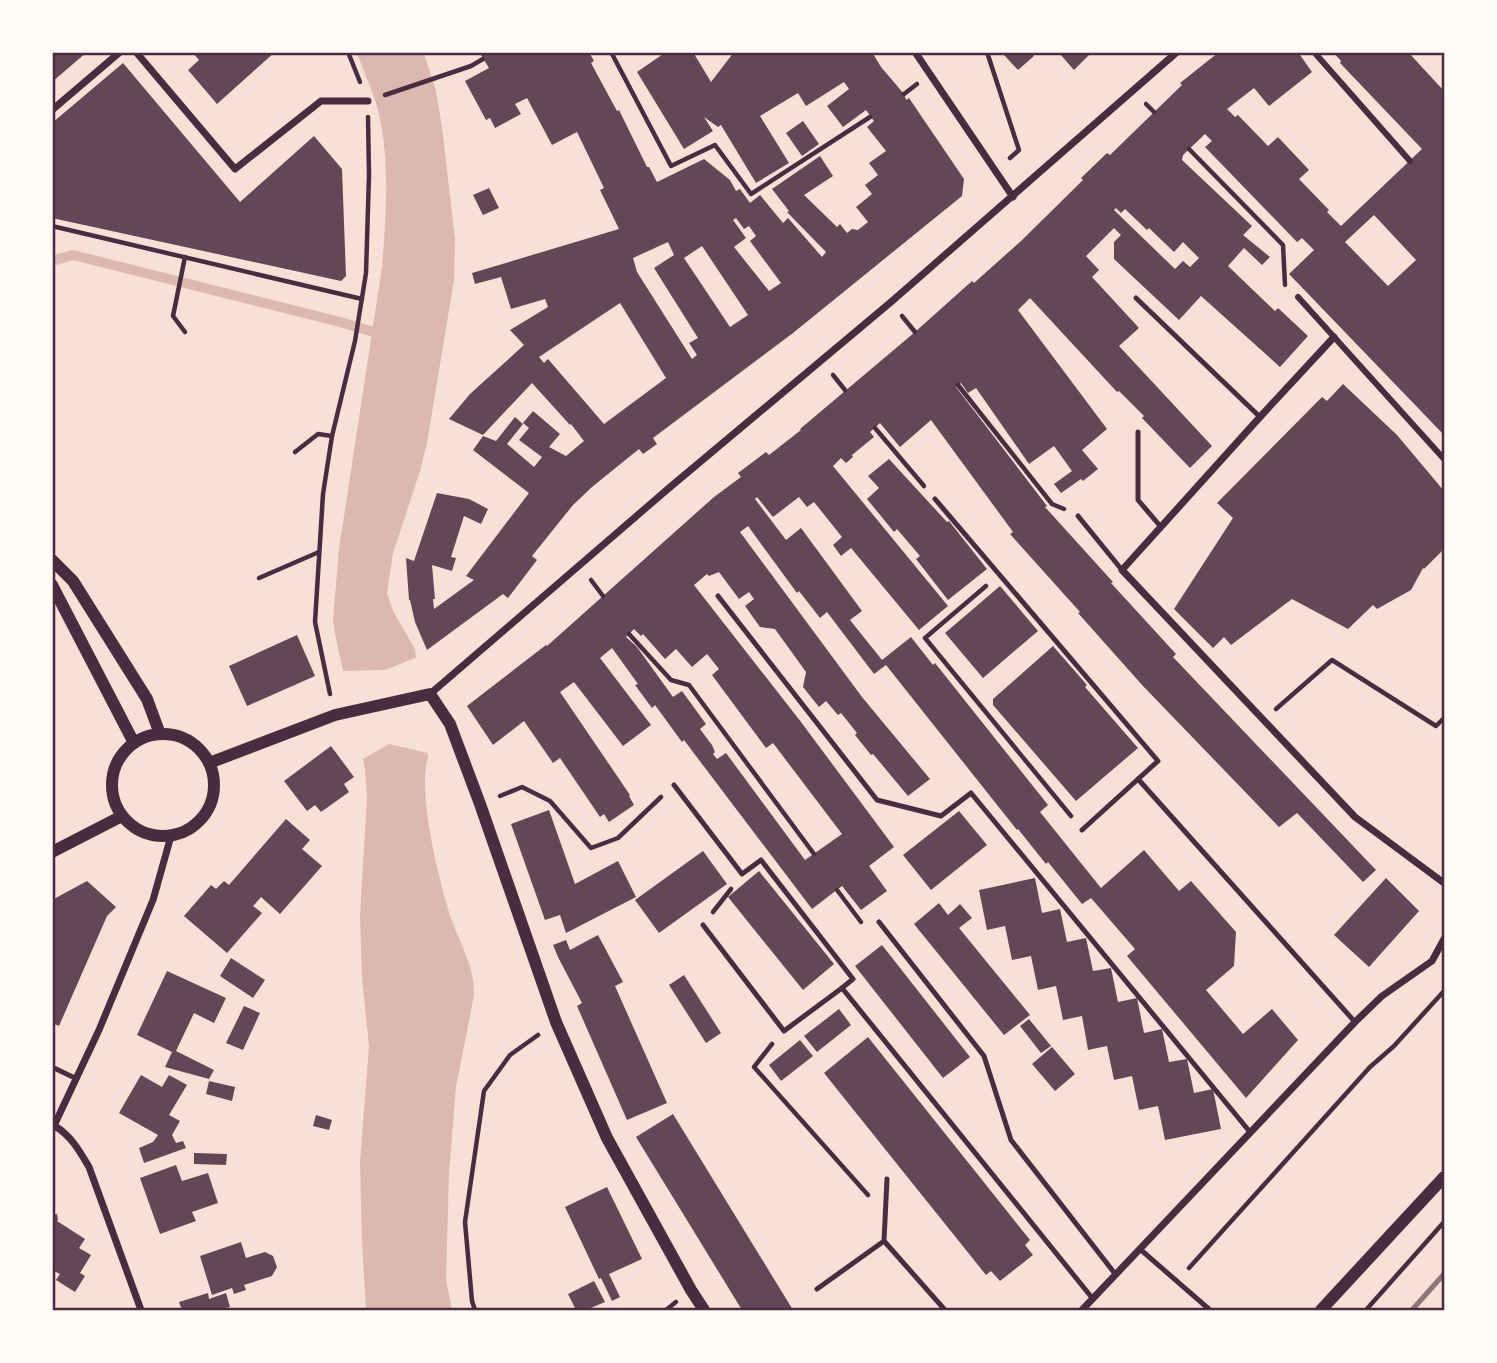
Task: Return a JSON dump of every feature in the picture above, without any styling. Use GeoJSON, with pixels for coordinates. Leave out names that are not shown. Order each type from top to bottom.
{"type":"FeatureCollection","features":[{"type":"Feature","properties":{"kind":"street"},"geometry":{"type":"LineString","coordinates":[[52,110],[120,52]]}},
{"type":"Feature","properties":{"kind":"street"},"geometry":{"type":"LineString","coordinates":[[136,52],[235,169],[321,101],[368,101]]}},
{"type":"Feature","properties":{"kind":"street"},"geometry":{"type":"LineString","coordinates":[[915,52],[1013,197]]}},
{"type":"Feature","properties":{"kind":"street"},"geometry":{"type":"LineString","coordinates":[[209,763],[341,714],[430,694],[1013,197],[1177,52]]}},
{"type":"Feature","properties":{"kind":"street"},"geometry":{"type":"LineString","coordinates":[[1314,52],[1410,161]]}},
{"type":"Feature","properties":{"kind":"street"},"geometry":{"type":"LineString","coordinates":[[1298,297],[1444,459]]}},
{"type":"Feature","properties":{"kind":"street"},"geometry":{"type":"LineString","coordinates":[[1334,337],[1122,570],[1354,817],[1444,883]]}},
{"type":"Feature","properties":{"kind":"street"},"geometry":{"type":"LineString","coordinates":[[52,560],[73,582],[147,699],[160,734]]}},
{"type":"Feature","properties":{"kind":"street"},"geometry":{"type":"LineString","coordinates":[[52,585],[134,743]]}},
{"type":"Feature","properties":{"kind":"street"},"geometry":{"type":"LineString","coordinates":[[430,694],[450,724],[556,1022],[607,1138],[704,1311]]}},
{"type":"Feature","properties":{"kind":"street"},"geometry":{"type":"LineString","coordinates":[[160,734],[175,735],[201,750],[214,778],[214,794],[208,809],[193,826],[171,836],[144,832],[132,825],[122,816],[112,785],[115,768],[122,754],[134,743],[160,734]]}},
{"type":"Feature","properties":{"kind":"street"},"geometry":{"type":"LineString","coordinates":[[52,852],[122,816]]}},
{"type":"Feature","properties":{"kind":"street"},"geometry":{"type":"LineString","coordinates":[[141,1311],[89,1167],[66,1133],[54,1128],[99,1030],[153,900],[171,836]]}},
{"type":"Feature","properties":{"kind":"street"},"geometry":{"type":"LineString","coordinates":[[1082,1311],[1355,1021],[1382,996],[1432,961],[1444,939]]}},
{"type":"Feature","properties":{"kind":"street"},"geometry":{"type":"LineString","coordinates":[[1321,1311],[1444,1177]]}},
{"type":"Feature","properties":{"kind":"lane"},"geometry":{"type":"LineString","coordinates":[[1136,298],[1260,416]]}},
{"type":"Feature","properties":{"kind":"lane"},"geometry":{"type":"LineString","coordinates":[[1138,432],[1138,500],[1161,527]]}},
{"type":"Feature","properties":{"kind":"lane"},"geometry":{"type":"LineString","coordinates":[[935,499],[1158,761],[1082,830]]}},
{"type":"Feature","properties":{"kind":"lane"},"geometry":{"type":"LineString","coordinates":[[1078,516],[1122,570]]}},
{"type":"Feature","properties":{"kind":"lane"},"geometry":{"type":"LineString","coordinates":[[719,596],[877,800],[941,817],[971,793],[1250,1132]]}},
{"type":"Feature","properties":{"kind":"lane"},"geometry":{"type":"LineString","coordinates":[[1138,779],[1355,1021]]}},
{"type":"Feature","properties":{"kind":"lane"},"geometry":{"type":"LineString","coordinates":[[674,785],[742,874],[761,860],[853,979],[784,1031],[703,925]]}},
{"type":"Feature","properties":{"kind":"lane"},"geometry":{"type":"LineString","coordinates":[[879,922],[984,1056],[1011,1140],[1116,1275]]}},
{"type":"Feature","properties":{"kind":"lane"},"geometry":{"type":"LineString","coordinates":[[842,988],[1093,1299]]}},
{"type":"Feature","properties":{"kind":"lane"},"geometry":{"type":"LineString","coordinates":[[52,1067],[77,1079]]}},
{"type":"Feature","properties":{"kind":"lane"},"geometry":{"type":"LineString","coordinates":[[887,1179],[884,1241],[945,1311]]}},
{"type":"Feature","properties":{"kind":"lane"},"geometry":{"type":"LineString","coordinates":[[817,1289],[884,1241]]}},
{"type":"Feature","properties":{"kind":"lane"},"geometry":{"type":"LineString","coordinates":[[1141,1250],[1210,1311]]}},
{"type":"Feature","properties":{"kind":"path"},"geometry":{"type":"LineString","coordinates":[[341,714],[315,622],[323,494],[332,436],[355,341],[366,273],[368,101],[348,52]]}},
{"type":"Feature","properties":{"kind":"path"},"geometry":{"type":"LineString","coordinates":[[611,52],[671,166],[715,145],[751,194],[870,117]]}},
{"type":"Feature","properties":{"kind":"path"},"geometry":{"type":"LineString","coordinates":[[987,52],[1019,150],[995,171]]}},
{"type":"Feature","properties":{"kind":"path"},"geometry":{"type":"LineString","coordinates":[[368,101],[471,66],[483,59]]}},
{"type":"Feature","properties":{"kind":"path"},"geometry":{"type":"LineString","coordinates":[[1189,149],[1283,245],[1284,284],[1298,297]]}},
{"type":"Feature","properties":{"kind":"path"},"geometry":{"type":"LineString","coordinates":[[52,226],[362,299]]}},
{"type":"Feature","properties":{"kind":"path"},"geometry":{"type":"LineString","coordinates":[[185,257],[173,316],[185,332]]}},
{"type":"Feature","properties":{"kind":"path"},"geometry":{"type":"LineString","coordinates":[[958,385],[1052,504],[1078,516]]}},
{"type":"Feature","properties":{"kind":"path"},"geometry":{"type":"LineString","coordinates":[[875,428],[935,499]]}},
{"type":"Feature","properties":{"kind":"path"},"geometry":{"type":"LineString","coordinates":[[295,452],[318,434],[332,436]]}},
{"type":"Feature","properties":{"kind":"path"},"geometry":{"type":"LineString","coordinates":[[259,578],[320,552]]}},
{"type":"Feature","properties":{"kind":"path"},"geometry":{"type":"LineString","coordinates":[[1000,575],[925,638],[1082,830]]}},
{"type":"Feature","properties":{"kind":"path"},"geometry":{"type":"LineString","coordinates":[[629,634],[671,680],[689,685],[814,854]]}},
{"type":"Feature","properties":{"kind":"path"},"geometry":{"type":"LineString","coordinates":[[1263,720],[1332,660],[1436,726],[1444,718]]}},
{"type":"Feature","properties":{"kind":"path"},"geometry":{"type":"LineString","coordinates":[[480,804],[522,788],[550,801],[591,848],[618,838],[674,785]]}},
{"type":"Feature","properties":{"kind":"path"},"geometry":{"type":"LineString","coordinates":[[703,925],[742,874]]}},
{"type":"Feature","properties":{"kind":"path"},"geometry":{"type":"LineString","coordinates":[[837,890],[861,922],[879,922]]}},
{"type":"Feature","properties":{"kind":"path"},"geometry":{"type":"LineString","coordinates":[[1177,1282],[1370,1067],[1394,1046],[1444,991]]}},
{"type":"Feature","properties":{"kind":"path"},"geometry":{"type":"LineString","coordinates":[[475,1311],[465,1222],[484,1091],[510,1055],[556,1022]]}},
{"type":"Feature","properties":{"kind":"path"},"geometry":{"type":"LineString","coordinates":[[784,1031],[754,1067],[885,1214]]}},
{"type":"Feature","properties":{"kind":"path"},"geometry":{"type":"LineString","coordinates":[[1366,1311],[1444,1222]]}},
{"type":"Feature","properties":{"kind":"shaded area"},"geometry":{"type":"Polygon","coordinates":[[[357,53],[424,53],[436,91],[442,127],[455,239],[454,280],[427,443],[393,553],[387,593],[393,611],[415,649],[428,757],[425,792],[431,837],[446,902],[470,965],[474,985],[456,1087],[449,1174],[446,1280],[452,1310],[366,1310],[360,1162],[369,1046],[362,978],[360,915],[367,797],[365,769],[333,620],[339,549],[382,267],[385,229],[385,152],[379,114],[357,53]]]}},
{"type":"Feature","properties":{"kind":"pier"},"geometry":{"type":"Polygon","coordinates":[[[420,656],[432,754],[389,744],[361,760],[339,671],[385,670],[420,656]]]}},
{"type":"Feature","properties":{"kind":"building"},"geometry":{"type":"Polygon","coordinates":[[[52,52],[87,52],[52,82],[52,52]]]}},
{"type":"Feature","properties":{"kind":"building"},"geometry":{"type":"Polygon","coordinates":[[[192,52],[275,52],[217,104],[188,70],[199,60],[192,52]]]}},
{"type":"Feature","properties":{"kind":"building"},"geometry":{"type":"Polygon","coordinates":[[[479,52],[589,52],[594,61],[591,63],[657,182],[704,159],[730,180],[736,191],[740,189],[750,203],[760,195],[783,223],[788,218],[822,257],[826,252],[787,212],[789,211],[772,189],[820,156],[833,176],[804,195],[837,227],[840,224],[847,233],[852,229],[858,230],[868,222],[856,207],[872,194],[865,185],[878,175],[869,163],[886,151],[867,127],[874,121],[866,110],[843,127],[827,106],[849,89],[844,82],[806,106],[798,93],[760,116],[789,163],[756,183],[721,125],[718,127],[704,117],[713,131],[684,149],[637,72],[666,52],[693,52],[711,82],[734,52],[872,52],[906,100],[909,98],[964,179],[962,196],[793,333],[653,438],[657,444],[643,454],[639,449],[592,487],[573,505],[532,556],[537,560],[508,598],[503,594],[427,650],[409,600],[406,558],[414,561],[437,493],[469,499],[488,509],[481,524],[464,516],[451,557],[456,558],[452,571],[432,565],[434,609],[474,580],[466,576],[529,493],[473,450],[483,436],[496,441],[515,417],[523,424],[507,444],[534,467],[542,457],[519,440],[529,428],[523,423],[533,411],[560,434],[549,447],[566,456],[584,441],[532,383],[483,435],[449,419],[470,394],[524,345],[510,330],[548,307],[545,299],[511,309],[501,277],[475,284],[472,273],[619,229],[600,190],[604,188],[577,132],[552,145],[527,98],[515,104],[521,114],[495,128],[490,118],[486,120],[465,81],[489,68],[479,52]],[[736,218],[733,220],[746,238],[734,247],[769,291],[781,283],[750,241],[756,236],[749,226],[744,229],[736,218]],[[668,242],[633,258],[637,272],[692,359],[697,355],[689,343],[698,338],[654,268],[674,255],[668,242]],[[702,246],[684,258],[730,327],[748,315],[702,246]],[[620,303],[539,357],[544,363],[548,359],[604,424],[666,378],[620,303]]]}},
{"type":"Feature","properties":{"kind":"building"},"geometry":{"type":"Polygon","coordinates":[[[1006,52],[1031,52],[1034,56],[1018,70],[1004,55],[1006,52]]]}},
{"type":"Feature","properties":{"kind":"building"},"geometry":{"type":"Polygon","coordinates":[[[1086,52],[1089,55],[1074,70],[1060,54],[1086,52]]]}},
{"type":"Feature","properties":{"kind":"building"},"geometry":{"type":"Polygon","coordinates":[[[1219,52],[1298,52],[1312,72],[1269,106],[1254,88],[1227,109],[1235,117],[1238,115],[1268,146],[1278,137],[1309,170],[1299,179],[1341,226],[1422,149],[1340,63],[1333,52],[1408,52],[1444,91],[1444,435],[1289,274],[1314,250],[1302,238],[1297,242],[1205,147],[1212,141],[1205,134],[1183,155],[1182,160],[1252,226],[1243,235],[1270,257],[1262,265],[1244,248],[1228,266],[1275,311],[1278,308],[1308,336],[1280,367],[1201,296],[1179,320],[1114,259],[1114,242],[1121,235],[1114,228],[1086,256],[1099,270],[1092,277],[1139,328],[1119,346],[1212,446],[1190,468],[1142,418],[1144,416],[1117,392],[1030,298],[1018,310],[1107,429],[1082,450],[1098,469],[1061,493],[1054,484],[1072,471],[1054,446],[1029,464],[976,388],[968,393],[961,383],[956,387],[1047,506],[1045,507],[1176,654],[1173,657],[1376,870],[1363,882],[1297,813],[1279,827],[1143,686],[1010,534],[1013,532],[931,420],[900,447],[880,423],[870,432],[874,437],[852,455],[853,457],[846,463],[841,458],[833,466],[948,606],[919,630],[851,548],[841,556],[833,545],[842,537],[814,502],[807,507],[799,497],[773,517],[757,497],[755,499],[786,540],[801,528],[862,611],[850,620],[882,660],[911,637],[933,665],[935,663],[1048,805],[1040,812],[1101,888],[1144,850],[1179,891],[1191,881],[1236,932],[1234,966],[1206,990],[1243,1034],[1272,1009],[1298,1040],[1246,1098],[1127,956],[1135,949],[1091,898],[1082,904],[1048,862],[1046,864],[1017,830],[886,665],[874,674],[827,612],[820,618],[799,591],[797,593],[748,526],[740,532],[862,697],[930,779],[908,796],[873,754],[871,755],[841,713],[838,715],[826,701],[819,707],[803,687],[806,672],[775,629],[760,627],[745,606],[754,599],[749,592],[739,599],[719,572],[709,576],[707,574],[694,585],[894,847],[869,866],[887,891],[861,910],[842,886],[812,909],[684,740],[682,742],[655,705],[652,708],[612,648],[600,658],[651,725],[623,746],[574,682],[560,692],[630,795],[634,805],[609,822],[604,814],[600,817],[560,758],[553,763],[524,721],[493,745],[467,706],[547,646],[714,497],[741,477],[738,473],[766,452],[769,455],[801,430],[972,281],[974,283],[1021,241],[1107,153],[1110,155],[1182,85],[1180,83],[1219,52]],[[1116,208],[1114,210],[1175,269],[1183,261],[1190,267],[1199,258],[1183,242],[1174,252],[1125,209],[1121,213],[1116,208]],[[1374,215],[1345,242],[1388,286],[1416,260],[1374,215]],[[634,629],[626,637],[637,647],[673,697],[682,691],[706,724],[700,729],[712,745],[715,752],[713,754],[717,759],[726,753],[805,860],[842,834],[773,743],[766,748],[712,675],[719,669],[707,654],[692,667],[676,649],[665,659],[643,634],[641,636],[634,629]]]}},
{"type":"Feature","properties":{"kind":"building"},"geometry":{"type":"Polygon","coordinates":[[[123,63],[240,202],[314,136],[342,169],[346,276],[341,281],[52,218],[52,123],[123,63]]]}},
{"type":"Feature","properties":{"kind":"building"},"geometry":{"type":"Polygon","coordinates":[[[803,121],[819,144],[802,156],[786,133],[803,121]]]}},
{"type":"Feature","properties":{"kind":"building"},"geometry":{"type":"Polygon","coordinates":[[[489,188],[499,208],[483,215],[473,195],[489,188]]]}},
{"type":"Feature","properties":{"kind":"building"},"geometry":{"type":"Polygon","coordinates":[[[1343,384],[1397,435],[1444,491],[1444,549],[1423,568],[1411,590],[1377,609],[1373,605],[1348,629],[1292,599],[1231,645],[1224,637],[1213,648],[1174,609],[1233,518],[1217,503],[1322,397],[1327,401],[1343,384]]]}},
{"type":"Feature","properties":{"kind":"building"},"geometry":{"type":"Polygon","coordinates":[[[889,459],[947,522],[949,521],[987,569],[948,600],[916,559],[920,556],[897,529],[894,532],[867,499],[879,488],[868,476],[889,459]]]}},
{"type":"Feature","properties":{"kind":"building"},"geometry":{"type":"Polygon","coordinates":[[[1000,586],[1038,631],[983,678],[945,633],[1000,586]]]}},
{"type":"Feature","properties":{"kind":"building"},"geometry":{"type":"Polygon","coordinates":[[[297,635],[315,676],[247,706],[229,666],[297,635]]]}},
{"type":"Feature","properties":{"kind":"building"},"geometry":{"type":"Polygon","coordinates":[[[1053,646],[1138,748],[1076,801],[993,705],[993,699],[1053,646]]]}},
{"type":"Feature","properties":{"kind":"building"},"geometry":{"type":"Polygon","coordinates":[[[331,746],[354,777],[344,784],[349,792],[321,812],[315,805],[307,811],[284,781],[331,746]]]}},
{"type":"Feature","properties":{"kind":"building"},"geometry":{"type":"Polygon","coordinates":[[[549,810],[575,884],[618,861],[636,897],[566,933],[560,915],[545,920],[511,824],[549,810]]]}},
{"type":"Feature","properties":{"kind":"building"},"geometry":{"type":"Polygon","coordinates":[[[959,811],[987,845],[931,890],[903,855],[959,811]]]}},
{"type":"Feature","properties":{"kind":"building"},"geometry":{"type":"Polygon","coordinates":[[[286,819],[310,840],[302,849],[322,866],[280,914],[261,897],[253,906],[262,913],[227,953],[184,916],[211,885],[216,889],[224,881],[229,885],[286,819]]]}},
{"type":"Feature","properties":{"kind":"building"},"geometry":{"type":"Polygon","coordinates":[[[703,851],[727,884],[659,933],[635,900],[703,851]]]}},
{"type":"Feature","properties":{"kind":"building"},"geometry":{"type":"Polygon","coordinates":[[[759,871],[834,964],[803,990],[728,897],[759,871]]]}},
{"type":"Feature","properties":{"kind":"building"},"geometry":{"type":"Polygon","coordinates":[[[1035,878],[1042,913],[1060,909],[1067,942],[1086,938],[1093,971],[1111,968],[1118,1002],[1137,998],[1144,1033],[1162,1029],[1169,1062],[1187,1059],[1194,1093],[1213,1089],[1221,1129],[1165,1140],[1158,1106],[1139,1110],[1132,1076],[1114,1080],[1107,1046],[1088,1050],[1082,1016],[1063,1020],[1056,986],[1038,990],[1031,956],[1012,960],[1005,926],[987,930],[979,890],[1035,878]]]}},
{"type":"Feature","properties":{"kind":"building"},"geometry":{"type":"Polygon","coordinates":[[[1386,878],[1419,911],[1369,967],[1334,935],[1386,878]]]}},
{"type":"Feature","properties":{"kind":"building"},"geometry":{"type":"Polygon","coordinates":[[[87,881],[116,907],[107,916],[59,1026],[52,1023],[52,900],[87,881]]]}},
{"type":"Feature","properties":{"kind":"building"},"geometry":{"type":"Polygon","coordinates":[[[939,903],[948,915],[960,904],[972,918],[959,928],[1030,1015],[1004,1035],[914,924],[939,903]]]}},
{"type":"Feature","properties":{"kind":"building"},"geometry":{"type":"Polygon","coordinates":[[[598,935],[623,982],[615,986],[667,1103],[627,1120],[577,1006],[582,1003],[553,945],[566,940],[570,950],[598,935]]]}},
{"type":"Feature","properties":{"kind":"building"},"geometry":{"type":"Polygon","coordinates":[[[882,945],[970,1057],[943,1078],[855,966],[882,945]]]}},
{"type":"Feature","properties":{"kind":"building"},"geometry":{"type":"Polygon","coordinates":[[[231,958],[265,980],[253,998],[220,976],[231,958]]]}},
{"type":"Feature","properties":{"kind":"building"},"geometry":{"type":"Polygon","coordinates":[[[167,971],[226,998],[214,1023],[194,1013],[176,1051],[214,1070],[209,1079],[165,1067],[172,1052],[137,1035],[167,971]]]}},
{"type":"Feature","properties":{"kind":"building"},"geometry":{"type":"Polygon","coordinates":[[[684,975],[721,1033],[706,1043],[669,985],[684,975]]]}},
{"type":"Feature","properties":{"kind":"building"},"geometry":{"type":"Polygon","coordinates":[[[244,1006],[260,1013],[243,1050],[226,1043],[244,1006]]]}},
{"type":"Feature","properties":{"kind":"building"},"geometry":{"type":"Polygon","coordinates":[[[839,1009],[851,1025],[817,1052],[804,1036],[839,1009]]]}},
{"type":"Feature","properties":{"kind":"building"},"geometry":{"type":"Polygon","coordinates":[[[1029,1019],[1051,1046],[1041,1053],[1020,1026],[1029,1019]]]}},
{"type":"Feature","properties":{"kind":"building"},"geometry":{"type":"Polygon","coordinates":[[[868,1037],[1030,1240],[1025,1245],[1033,1255],[1000,1281],[991,1271],[986,1275],[824,1073],[868,1037]]]}},
{"type":"Feature","properties":{"kind":"building"},"geometry":{"type":"Polygon","coordinates":[[[800,1040],[813,1056],[781,1081],[769,1065],[800,1040]]]}},
{"type":"Feature","properties":{"kind":"building"},"geometry":{"type":"Polygon","coordinates":[[[1052,1047],[1075,1074],[1055,1091],[1032,1064],[1052,1047]]]}},
{"type":"Feature","properties":{"kind":"building"},"geometry":{"type":"Polygon","coordinates":[[[141,1075],[162,1087],[169,1075],[187,1085],[169,1115],[180,1121],[172,1135],[176,1143],[183,1141],[186,1148],[144,1163],[139,1148],[153,1142],[158,1135],[119,1113],[141,1075]]]}},
{"type":"Feature","properties":{"kind":"building"},"geometry":{"type":"Polygon","coordinates":[[[209,1081],[235,1087],[232,1101],[206,1094],[209,1081]]]}},
{"type":"Feature","properties":{"kind":"building"},"geometry":{"type":"Polygon","coordinates":[[[673,1114],[793,1310],[742,1310],[636,1137],[673,1114]]]}},
{"type":"Feature","properties":{"kind":"building"},"geometry":{"type":"Polygon","coordinates":[[[316,1115],[332,1120],[329,1130],[313,1126],[316,1115]]]}},
{"type":"Feature","properties":{"kind":"building"},"geometry":{"type":"Polygon","coordinates":[[[194,1153],[227,1154],[226,1165],[194,1164],[194,1153]]]}},
{"type":"Feature","properties":{"kind":"building"},"geometry":{"type":"Polygon","coordinates":[[[176,1165],[182,1181],[208,1173],[218,1203],[192,1212],[196,1221],[160,1234],[140,1178],[176,1165]]]}},
{"type":"Feature","properties":{"kind":"building"},"geometry":{"type":"Polygon","coordinates":[[[607,1187],[642,1259],[609,1274],[620,1297],[612,1301],[565,1207],[607,1187]]]}},
{"type":"Feature","properties":{"kind":"building"},"geometry":{"type":"Polygon","coordinates":[[[52,1214],[57,1214],[57,1221],[85,1239],[79,1248],[91,1255],[80,1273],[85,1276],[75,1292],[56,1280],[60,1274],[52,1270],[52,1214]]]}},
{"type":"Feature","properties":{"kind":"building"},"geometry":{"type":"Polygon","coordinates":[[[241,1242],[246,1258],[265,1252],[273,1256],[277,1267],[272,1276],[244,1285],[246,1290],[234,1294],[232,1288],[212,1295],[200,1256],[241,1242]]]}},
{"type":"Feature","properties":{"kind":"building"},"geometry":{"type":"Polygon","coordinates":[[[594,1281],[605,1302],[586,1310],[576,1310],[568,1294],[594,1281]]]}},
{"type":"Feature","properties":{"kind":"building"},"geometry":{"type":"Polygon","coordinates":[[[208,1293],[209,1299],[226,1293],[230,1307],[219,1310],[182,1310],[179,1302],[208,1293]]]}},
{"type":"Feature","properties":{"kind":"waterway"},"geometry":{"type":"LineString","coordinates":[[52,261],[73,255],[384,335]]}},
{"type":"Feature","properties":{"kind":"railway"},"geometry":{"type":"LineString","coordinates":[[1412,1310],[1444,1274]]}}]}
